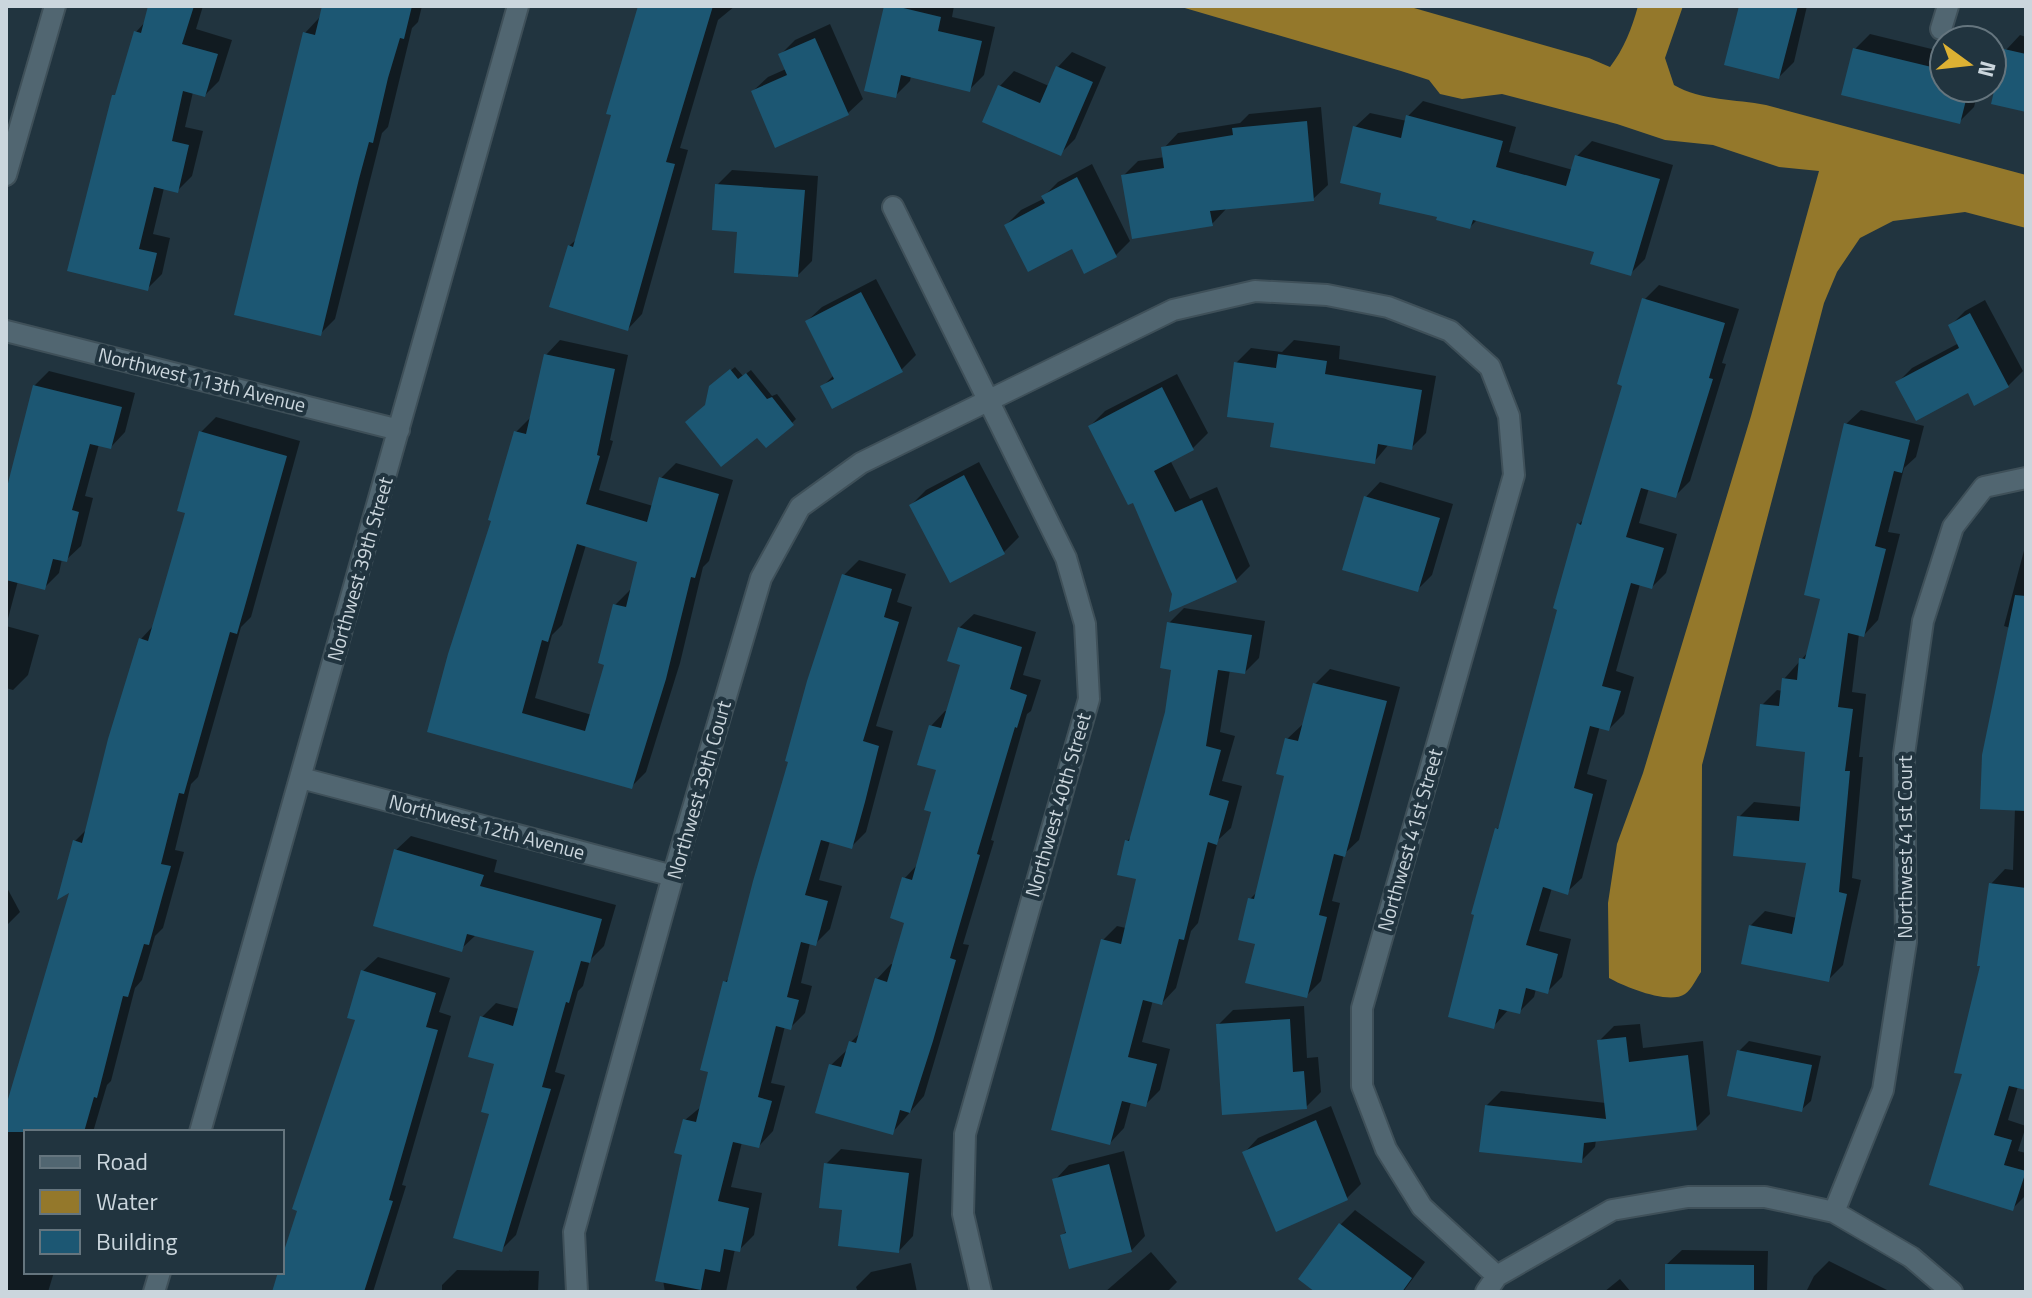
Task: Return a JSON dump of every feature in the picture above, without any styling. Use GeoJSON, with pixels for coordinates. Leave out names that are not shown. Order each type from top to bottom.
{"type":"FeatureCollection","features":[{"type":"Feature","properties":{"kind":"street"},"geometry":{"type":"LineString","coordinates":[[6,175],[55,6]]}},
{"type":"Feature","properties":{"kind":"street","name":"Northwest 39th Street"},"geometry":{"type":"LineString","coordinates":[[201,1130],[518,6]]}},
{"type":"Feature","properties":{"kind":"street","name":"Northwest 40th Street"},"geometry":{"type":"LineString","coordinates":[[893,207],[1066,558],[1085,624],[1089,699],[965,1134],[963,1214],[981,1292]]}},
{"type":"Feature","properties":{"kind":"street","name":"Northwest 41st Street"},"geometry":{"type":"LineString","coordinates":[[987,399],[1173,310],[1255,291],[1327,295],[1388,307],[1450,331],[1490,367],[1509,416],[1514,475],[1362,1008],[1362,1086],[1386,1149],[1422,1207],[1491,1284]]}},
{"type":"Feature","properties":{"kind":"street","name":"Northwest 113th Avenue"},"geometry":{"type":"LineString","coordinates":[[6,331],[399,430]]}},
{"type":"Feature","properties":{"kind":"street","name":"Northwest 39th Court"},"geometry":{"type":"LineString","coordinates":[[577,1292],[574,1232],[673,876],[761,578],[800,507],[861,463],[987,399]]}},
{"type":"Feature","properties":{"kind":"street","name":"Northwest 41st Court"},"geometry":{"type":"LineString","coordinates":[[1834,1212],[1883,1090],[1904,957],[1904,754],[1923,621],[1953,527],[1984,487],[2026,478]]}},
{"type":"Feature","properties":{"kind":"street","name":"Northwest 12th Avenue"},"geometry":{"type":"LineString","coordinates":[[301,778],[673,876]]}},
{"type":"Feature","properties":{"kind":"street"},"geometry":{"type":"LineString","coordinates":[[1491,1284],[1612,1210],[1688,1197],[1765,1197],[1834,1212],[1911,1257],[1952,1292]]}},
{"type":"Feature","properties":{"kind":"water"},"geometry":{"type":"Polygon","coordinates":[[[1178,6],[1407,6],[1589,58],[1610,67],[1627,38],[1638,6],[1683,6],[1665,58],[1674,85],[1684,90],[1707,97],[1766,105],[2026,175],[2026,228],[1965,212],[1893,221],[1860,238],[1837,272],[1824,303],[1702,765],[1701,972],[1685,994],[1678,997],[1658,996],[1609,978],[1608,903],[1617,844],[1643,773],[1751,416],[1819,171],[1779,167],[1713,145],[1665,140],[1502,94],[1462,99],[1440,94],[1429,80],[1178,6]]]}},
{"type":"Feature","properties":{"kind":"building"},"geometry":{"type":"Polygon","coordinates":[[[148,6],[194,6],[182,44],[218,54],[205,97],[183,91],[172,141],[189,145],[178,193],[154,187],[139,249],[157,253],[148,291],[67,271],[112,95],[115,95],[134,31],[141,33],[148,6]]]}},
{"type":"Feature","properties":{"kind":"building"},"geometry":{"type":"Polygon","coordinates":[[[322,6],[412,6],[404,39],[400,38],[388,78],[373,143],[369,142],[321,336],[234,315],[303,32],[315,35],[322,6]]]}},
{"type":"Feature","properties":{"kind":"building"},"geometry":{"type":"Polygon","coordinates":[[[638,6],[713,6],[666,162],[675,164],[628,331],[549,307],[568,245],[573,247],[611,115],[606,114],[638,6]]]}},
{"type":"Feature","properties":{"kind":"building"},"geometry":{"type":"Polygon","coordinates":[[[884,6],[941,17],[938,31],[982,41],[970,92],[901,75],[896,98],[864,91],[884,6]]]}},
{"type":"Feature","properties":{"kind":"building"},"geometry":{"type":"Polygon","coordinates":[[[1739,6],[1798,6],[1779,79],[1724,65],[1739,6]]]}},
{"type":"Feature","properties":{"kind":"building"},"geometry":{"type":"Polygon","coordinates":[[[815,38],[849,115],[775,148],[751,91],[787,75],[778,54],[815,38]]]}},
{"type":"Feature","properties":{"kind":"building"},"geometry":{"type":"Polygon","coordinates":[[[1853,48],[1928,66],[1928,104],[1965,104],[1960,124],[1841,95],[1853,48]]]}},
{"type":"Feature","properties":{"kind":"building"},"geometry":{"type":"Polygon","coordinates":[[[2008,50],[2026,54],[2026,112],[1991,104],[2008,104],[2008,50]]]}},
{"type":"Feature","properties":{"kind":"building"},"geometry":{"type":"Polygon","coordinates":[[[1056,66],[1093,82],[1061,156],[982,122],[998,85],[1040,103],[1056,66]]]}},
{"type":"Feature","properties":{"kind":"building"},"geometry":{"type":"Polygon","coordinates":[[[1406,115],[1503,141],[1496,167],[1566,186],[1575,155],[1660,179],[1631,276],[1590,264],[1594,252],[1473,220],[1470,229],[1436,220],[1437,217],[1379,204],[1381,193],[1340,183],[1353,126],[1401,138],[1406,115]]]}},
{"type":"Feature","properties":{"kind":"building"},"geometry":{"type":"Polygon","coordinates":[[[1307,121],[1314,201],[1210,211],[1213,226],[1132,239],[1121,175],[1164,168],[1161,147],[1233,135],[1232,128],[1307,121]]]}},
{"type":"Feature","properties":{"kind":"building"},"geometry":{"type":"Polygon","coordinates":[[[1077,177],[1117,257],[1084,274],[1072,249],[1028,272],[1004,225],[1045,203],[1041,196],[1077,177]]]}},
{"type":"Feature","properties":{"kind":"building"},"geometry":{"type":"Polygon","coordinates":[[[715,184],[805,190],[798,277],[734,273],[737,232],[712,230],[715,184]]]}},
{"type":"Feature","properties":{"kind":"building"},"geometry":{"type":"Polygon","coordinates":[[[861,292],[903,372],[832,409],[820,386],[834,379],[805,321],[861,292]]]}},
{"type":"Feature","properties":{"kind":"building"},"geometry":{"type":"Polygon","coordinates":[[[1642,298],[1725,323],[1709,378],[1713,379],[1676,498],[1641,488],[1626,537],[1664,548],[1652,589],[1631,583],[1602,686],[1621,691],[1609,731],[1590,726],[1574,788],[1593,794],[1568,895],[1543,887],[1526,945],[1558,954],[1548,994],[1526,988],[1520,1014],[1499,1009],[1494,1029],[1448,1017],[1474,915],[1471,914],[1495,828],[1498,829],[1557,610],[1553,608],[1622,386],[1617,384],[1642,298]]]}},
{"type":"Feature","properties":{"kind":"building"},"geometry":{"type":"Polygon","coordinates":[[[1970,313],[2009,387],[1974,406],[1968,393],[1916,421],[1895,382],[1959,348],[1948,325],[1970,313]]]}},
{"type":"Feature","properties":{"kind":"building"},"geometry":{"type":"Polygon","coordinates":[[[544,354],[615,369],[597,455],[600,456],[586,504],[647,522],[659,477],[719,494],[695,578],[691,577],[666,679],[632,789],[427,732],[448,654],[491,521],[488,520],[514,431],[526,434],[544,354]],[[577,544],[548,642],[542,640],[522,713],[585,731],[604,665],[598,663],[613,604],[626,607],[637,562],[577,544]]]}},
{"type":"Feature","properties":{"kind":"building"},"geometry":{"type":"Polygon","coordinates":[[[1278,354],[1327,361],[1325,374],[1422,390],[1412,450],[1378,444],[1375,464],[1270,447],[1274,423],[1227,417],[1234,362],[1276,368],[1278,354]]]}},
{"type":"Feature","properties":{"kind":"building"},"geometry":{"type":"Polygon","coordinates":[[[730,369],[738,379],[746,373],[767,399],[772,397],[794,425],[766,448],[757,438],[721,467],[685,422],[705,405],[709,386],[730,369]]]}},
{"type":"Feature","properties":{"kind":"building"},"geometry":{"type":"Polygon","coordinates":[[[33,385],[122,407],[111,449],[90,444],[72,510],[79,512],[67,562],[53,559],[45,590],[6,580],[6,491],[33,385]]]}},
{"type":"Feature","properties":{"kind":"building"},"geometry":{"type":"Polygon","coordinates":[[[1162,387],[1194,450],[1154,471],[1175,512],[1202,500],[1237,582],[1169,612],[1172,594],[1133,503],[1128,505],[1088,426],[1162,387]]]}},
{"type":"Feature","properties":{"kind":"building"},"geometry":{"type":"Polygon","coordinates":[[[1844,423],[1910,440],[1902,473],[1894,471],[1875,546],[1886,549],[1864,637],[1848,633],[1838,707],[1853,709],[1845,771],[1850,771],[1839,892],[1847,894],[1829,982],[1741,964],[1749,925],[1792,934],[1806,863],[1733,856],[1737,816],[1799,821],[1805,752],[1756,746],[1760,704],[1779,706],[1782,678],[1797,680],[1799,658],[1805,659],[1820,599],[1804,595],[1844,423]]]}},
{"type":"Feature","properties":{"kind":"building"},"geometry":{"type":"Polygon","coordinates":[[[199,431],[287,456],[237,634],[230,632],[184,794],[179,793],[161,864],[171,866],[149,945],[144,944],[128,997],[123,996],[97,1098],[94,1097],[85,1130],[6,1132],[6,1106],[69,893],[57,900],[73,840],[82,843],[108,739],[139,638],[148,641],[185,513],[177,511],[199,431]]]}},
{"type":"Feature","properties":{"kind":"building"},"geometry":{"type":"Polygon","coordinates":[[[964,475],[1005,554],[950,583],[909,505],[964,475]]]}},
{"type":"Feature","properties":{"kind":"building"},"geometry":{"type":"Polygon","coordinates":[[[1364,496],[1440,518],[1418,592],[1342,570],[1364,496]]]}},
{"type":"Feature","properties":{"kind":"building"},"geometry":{"type":"Polygon","coordinates":[[[842,574],[892,589],[884,617],[899,622],[863,741],[879,746],[865,802],[852,849],[821,840],[805,895],[828,901],[816,946],[801,942],[787,997],[799,1000],[791,1030],[776,1026],[758,1097],[772,1101],[759,1148],[733,1142],[718,1201],[749,1208],[740,1252],[724,1249],[720,1272],[705,1269],[701,1290],[655,1281],[682,1155],[674,1153],[683,1119],[696,1122],[708,1072],[700,1070],[723,981],[727,982],[788,762],[785,761],[807,681],[842,574]]]}},
{"type":"Feature","properties":{"kind":"building"},"geometry":{"type":"Polygon","coordinates":[[[2015,595],[2026,596],[2026,811],[1980,809],[1982,755],[2015,595]]]}},
{"type":"Feature","properties":{"kind":"building"},"geometry":{"type":"Polygon","coordinates":[[[1167,622],[1252,635],[1245,674],[1218,670],[1206,746],[1221,750],[1209,795],[1229,801],[1217,845],[1208,842],[1184,940],[1179,939],[1162,1005],[1143,1000],[1128,1057],[1157,1064],[1146,1107],[1122,1101],[1110,1145],[1051,1130],[1101,939],[1121,944],[1136,879],[1117,875],[1165,712],[1171,670],[1160,668],[1167,622]]]}},
{"type":"Feature","properties":{"kind":"building"},"geometry":{"type":"Polygon","coordinates":[[[958,627],[1022,647],[1010,689],[1027,695],[977,854],[980,855],[950,958],[956,960],[933,1041],[910,1113],[900,1110],[893,1135],[815,1113],[829,1064],[841,1067],[849,1041],[856,1043],[875,978],[887,982],[904,923],[890,918],[902,877],[912,880],[931,812],[924,810],[936,770],[917,765],[929,725],[941,728],[960,665],[947,661],[958,627]]]}},
{"type":"Feature","properties":{"kind":"building"},"geometry":{"type":"Polygon","coordinates":[[[1313,683],[1387,701],[1345,857],[1334,854],[1319,915],[1327,917],[1307,998],[1245,983],[1255,944],[1238,940],[1248,898],[1254,899],[1284,776],[1276,774],[1285,738],[1298,741],[1313,683]]]}},
{"type":"Feature","properties":{"kind":"building"},"geometry":{"type":"Polygon","coordinates":[[[394,849],[484,875],[480,886],[602,919],[590,963],[581,961],[569,1003],[566,1002],[542,1087],[551,1089],[502,1252],[453,1238],[489,1114],[481,1112],[494,1064],[468,1057],[480,1016],[513,1026],[534,951],[467,934],[462,952],[373,926],[394,849]]]}},
{"type":"Feature","properties":{"kind":"building"},"geometry":{"type":"Polygon","coordinates":[[[1989,883],[2026,888],[2026,1090],[2009,1086],[1994,1135],[2012,1140],[2004,1165],[2026,1171],[2013,1211],[1929,1185],[1962,1074],[1954,1073],[1980,966],[1977,966],[1989,883]]]}},
{"type":"Feature","properties":{"kind":"building"},"geometry":{"type":"Polygon","coordinates":[[[361,970],[436,993],[426,1027],[438,1030],[389,1200],[393,1201],[364,1292],[272,1292],[277,1274],[284,1274],[284,1251],[297,1211],[292,1209],[355,1020],[347,1018],[361,970]]]}},
{"type":"Feature","properties":{"kind":"building"},"geometry":{"type":"Polygon","coordinates":[[[1290,1019],[1293,1072],[1304,1071],[1307,1109],[1222,1115],[1216,1024],[1290,1019]]]}},
{"type":"Feature","properties":{"kind":"building"},"geometry":{"type":"Polygon","coordinates":[[[1626,1037],[1629,1062],[1688,1055],[1697,1130],[1584,1143],[1582,1163],[1479,1152],[1485,1105],[1606,1119],[1597,1040],[1626,1037]]]}},
{"type":"Feature","properties":{"kind":"building"},"geometry":{"type":"Polygon","coordinates":[[[1737,1050],[1812,1065],[1802,1112],[1727,1096],[1737,1050]]]}},
{"type":"Feature","properties":{"kind":"building"},"geometry":{"type":"Polygon","coordinates":[[[1316,1120],[1348,1200],[1276,1232],[1242,1152],[1316,1120]]]}},
{"type":"Feature","properties":{"kind":"building"},"geometry":{"type":"Polygon","coordinates":[[[824,1163],[909,1173],[899,1253],[838,1246],[842,1210],[819,1208],[824,1163]]]}},
{"type":"Feature","properties":{"kind":"building"},"geometry":{"type":"Polygon","coordinates":[[[1109,1164],[1132,1252],[1069,1269],[1060,1235],[1066,1233],[1052,1179],[1109,1164]]]}},
{"type":"Feature","properties":{"kind":"building"},"geometry":{"type":"Polygon","coordinates":[[[1339,1223],[1412,1278],[1402,1292],[1315,1292],[1298,1279],[1339,1223]]]}},
{"type":"Feature","properties":{"kind":"building"},"geometry":{"type":"Polygon","coordinates":[[[1665,1264],[1754,1265],[1754,1292],[1665,1292],[1665,1264]]]}}]}
